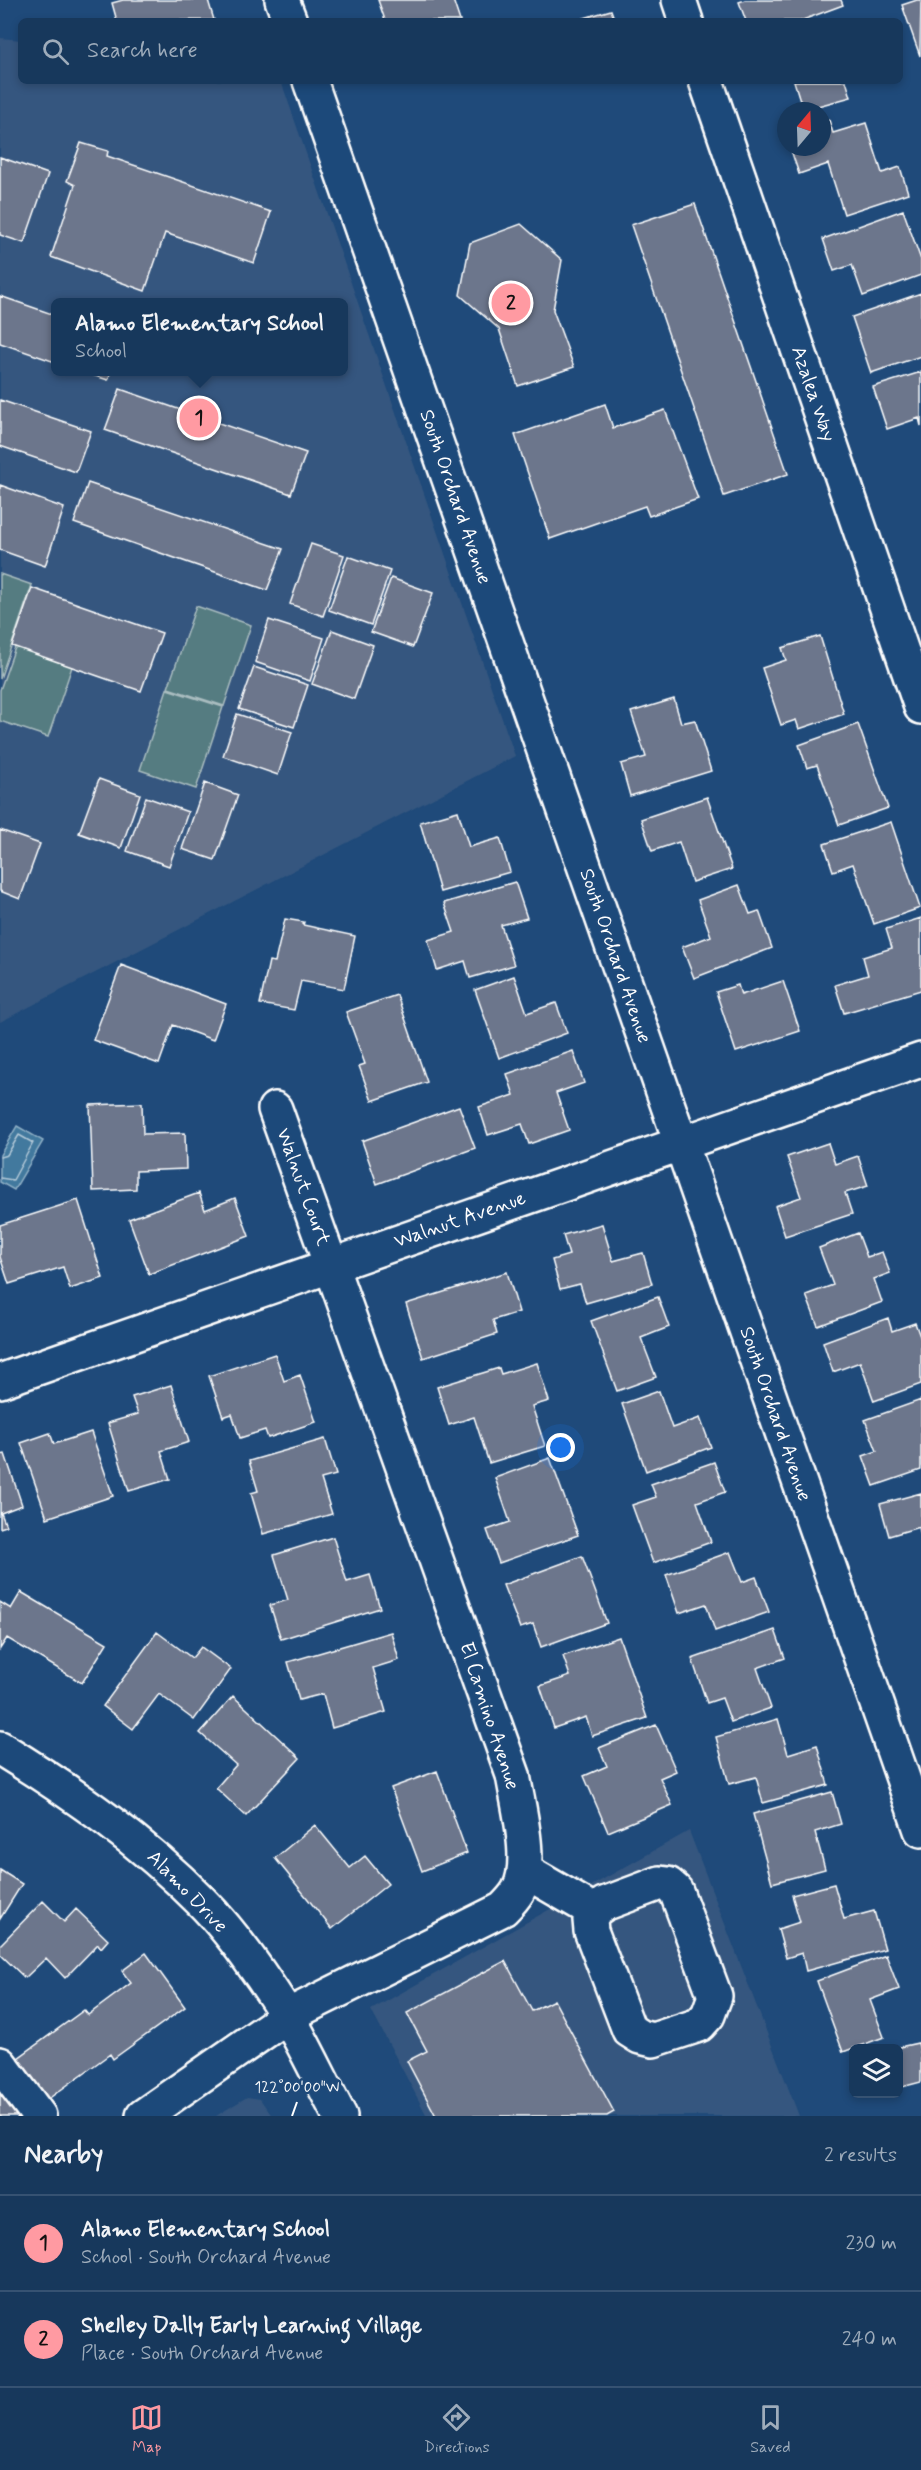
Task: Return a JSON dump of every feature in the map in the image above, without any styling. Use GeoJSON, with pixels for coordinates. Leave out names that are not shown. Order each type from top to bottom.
{"type":"FeatureCollection","features":[{"type":"Feature","properties":{"kind":"street"},"geometry":{"type":"LineString","coordinates":[[282,0],[289,18]]}},
{"type":"Feature","properties":{"kind":"street"},"geometry":{"type":"LineString","coordinates":[[679,0],[685,18]]}},
{"type":"Feature","properties":{"kind":"street","name":"South Orchard Avenue"},"geometry":{"type":"LineString","coordinates":[[311,84],[921,1830]]}},
{"type":"Feature","properties":{"kind":"street","name":"Azalea Way"},"geometry":{"type":"LineString","coordinates":[[707,84],[921,707]]}},
{"type":"Feature","properties":{"kind":"street","name":"Walnut Avenue"},"geometry":{"type":"LineString","coordinates":[[0,1381],[921,1060]]}},
{"type":"Feature","properties":{"kind":"street","name":"Walnut Court"},"geometry":{"type":"LineString","coordinates":[[275,1109],[331,1265]]}},
{"type":"Feature","properties":{"kind":"street","name":"El Camino Avenue"},"geometry":{"type":"LineString","coordinates":[[143,2116],[287,2016],[503,1910],[519,1891],[525,1870],[523,1835],[513,1775],[331,1265]]}},
{"type":"Feature","properties":{"kind":"street","name":"Alamo Drive"},"geometry":{"type":"LineString","coordinates":[[0,1748],[62,1786],[137,1842],[204,1903],[246,1957],[287,2016],[340,2116]]}},
{"type":"Feature","properties":{"kind":"street"},"geometry":{"type":"LineString","coordinates":[[525,1870],[594,1911]]}},
{"type":"Feature","properties":{"kind":"street"},"geometry":{"type":"LineString","coordinates":[[660,1883],[668,1884],[676,1890],[715,1996],[708,2015],[699,2025],[653,2040],[640,2037],[629,2030],[591,1931],[590,1920],[594,1911],[604,1904],[660,1883]]}},
{"type":"Feature","properties":{"kind":"street"},"geometry":{"type":"LineString","coordinates":[[0,2064],[39,2116]]}},
{"type":"Feature","properties":{"kind":"shaded area"},"geometry":{"type":"Polygon","coordinates":[[[0,38],[18,40],[18,84],[282,84],[515,756],[0,1022],[0,38]]]}},
{"type":"Feature","properties":{"kind":"shaded area"},"geometry":{"type":"Polygon","coordinates":[[[689,1831],[799,2116],[427,2116],[371,2010],[689,1831]]]}},
{"type":"Feature","properties":{"kind":"shaded area"},"geometry":{"type":"Polygon","coordinates":[[[247,2097],[260,2099],[272,2116],[216,2116],[247,2097]]]}},
{"type":"Feature","properties":{"kind":"green space"},"geometry":{"type":"Polygon","coordinates":[[[0,574],[32,585],[0,679],[0,574]]]}},
{"type":"Feature","properties":{"kind":"green space"},"geometry":{"type":"Polygon","coordinates":[[[196,606],[251,625],[224,706],[168,688],[196,606]]]}},
{"type":"Feature","properties":{"kind":"green space"},"geometry":{"type":"Polygon","coordinates":[[[19,636],[76,655],[48,737],[0,721],[0,690],[19,636]]]}},
{"type":"Feature","properties":{"kind":"green space"},"geometry":{"type":"Polygon","coordinates":[[[167,689],[223,707],[196,789],[140,770],[167,689]]]}},
{"type":"Feature","properties":{"kind":"water"},"geometry":{"type":"Polygon","coordinates":[[[17,1126],[43,1141],[14,1190],[0,1182],[0,1155],[17,1126]]]}},
{"type":"Feature","properties":{"kind":"building"},"geometry":{"type":"Polygon","coordinates":[[[123,0],[208,0],[213,18],[116,18],[112,3],[123,0]]]}},
{"type":"Feature","properties":{"kind":"building"},"geometry":{"type":"Polygon","coordinates":[[[378,0],[453,0],[459,18],[384,18],[378,0]]]}},
{"type":"Feature","properties":{"kind":"building"},"geometry":{"type":"Polygon","coordinates":[[[745,0],[841,0],[843,5],[808,18],[745,18],[739,2],[745,0]]]}},
{"type":"Feature","properties":{"kind":"building"},"geometry":{"type":"Polygon","coordinates":[[[921,0],[920,56],[902,5],[921,0]]]}},
{"type":"Feature","properties":{"kind":"building"},"geometry":{"type":"Polygon","coordinates":[[[611,10],[614,18],[584,18],[611,10]]]}},
{"type":"Feature","properties":{"kind":"building"},"geometry":{"type":"Polygon","coordinates":[[[795,84],[847,84],[851,97],[831,102],[801,102],[795,84]]]}},
{"type":"Feature","properties":{"kind":"building"},"geometry":{"type":"Polygon","coordinates":[[[866,123],[882,173],[900,167],[908,193],[844,214],[828,164],[799,174],[793,156],[831,156],[831,126],[833,133],[866,123]]]}},
{"type":"Feature","properties":{"kind":"building"},"geometry":{"type":"Polygon","coordinates":[[[81,143],[108,151],[107,156],[271,212],[254,263],[165,233],[145,291],[51,257],[75,185],[67,181],[81,143]]]}},
{"type":"Feature","properties":{"kind":"building"},"geometry":{"type":"Polygon","coordinates":[[[0,157],[48,174],[24,243],[0,235],[0,157]]]}},
{"type":"Feature","properties":{"kind":"building"},"geometry":{"type":"Polygon","coordinates":[[[695,204],[788,474],[724,496],[631,225],[695,204]]]}},
{"type":"Feature","properties":{"kind":"building"},"geometry":{"type":"Polygon","coordinates":[[[903,210],[921,260],[921,275],[863,296],[852,265],[834,271],[823,239],[903,210]]]}},
{"type":"Feature","properties":{"kind":"building"},"geometry":{"type":"Polygon","coordinates":[[[521,224],[562,260],[553,310],[574,367],[518,386],[499,329],[460,295],[470,243],[521,224]]]}},
{"type":"Feature","properties":{"kind":"building"},"geometry":{"type":"Polygon","coordinates":[[[921,293],[921,356],[871,373],[852,317],[921,293]]]}},
{"type":"Feature","properties":{"kind":"building"},"geometry":{"type":"Polygon","coordinates":[[[0,296],[51,314],[51,361],[0,343],[0,296]]]}},
{"type":"Feature","properties":{"kind":"building"},"geometry":{"type":"Polygon","coordinates":[[[921,372],[921,426],[919,418],[887,429],[873,387],[921,372]]]}},
{"type":"Feature","properties":{"kind":"building"},"geometry":{"type":"Polygon","coordinates":[[[96,376],[110,376],[108,380],[96,376]]]}},
{"type":"Feature","properties":{"kind":"building"},"geometry":{"type":"Polygon","coordinates":[[[120,389],[306,453],[291,494],[105,430],[120,389]]]}},
{"type":"Feature","properties":{"kind":"building"},"geometry":{"type":"Polygon","coordinates":[[[0,400],[91,431],[76,472],[0,446],[0,400]]]}},
{"type":"Feature","properties":{"kind":"building"},"geometry":{"type":"Polygon","coordinates":[[[605,404],[613,428],[665,410],[698,499],[649,516],[645,506],[550,539],[515,435],[605,404]]]}},
{"type":"Feature","properties":{"kind":"building"},"geometry":{"type":"Polygon","coordinates":[[[88,483],[283,549],[267,590],[74,523],[88,483]]]}},
{"type":"Feature","properties":{"kind":"building"},"geometry":{"type":"Polygon","coordinates":[[[0,485],[64,508],[45,566],[0,550],[0,485]]]}},
{"type":"Feature","properties":{"kind":"building"},"geometry":{"type":"Polygon","coordinates":[[[311,544],[344,555],[323,616],[290,604],[311,544]]]}},
{"type":"Feature","properties":{"kind":"building"},"geometry":{"type":"Polygon","coordinates":[[[348,556],[390,571],[371,625],[329,610],[348,556]]]}},
{"type":"Feature","properties":{"kind":"building"},"geometry":{"type":"Polygon","coordinates":[[[391,578],[433,593],[413,647],[371,632],[391,578]]]}},
{"type":"Feature","properties":{"kind":"building"},"geometry":{"type":"Polygon","coordinates":[[[32,588],[162,633],[141,691],[12,646],[32,588]]]}},
{"type":"Feature","properties":{"kind":"building"},"geometry":{"type":"Polygon","coordinates":[[[269,620],[324,638],[310,681],[255,662],[269,620]]]}},
{"type":"Feature","properties":{"kind":"building"},"geometry":{"type":"Polygon","coordinates":[[[332,630],[373,645],[354,699],[312,684],[332,630]]]}},
{"type":"Feature","properties":{"kind":"building"},"geometry":{"type":"Polygon","coordinates":[[[820,636],[844,714],[799,729],[796,720],[781,725],[762,668],[786,660],[782,648],[820,636]]]}},
{"type":"Feature","properties":{"kind":"building"},"geometry":{"type":"Polygon","coordinates":[[[254,667],[308,685],[294,727],[239,709],[254,667]]]}},
{"type":"Feature","properties":{"kind":"building"},"geometry":{"type":"Polygon","coordinates":[[[674,699],[681,723],[695,720],[711,771],[630,796],[621,764],[646,757],[631,712],[674,699]]]}},
{"type":"Feature","properties":{"kind":"building"},"geometry":{"type":"Polygon","coordinates":[[[237,714],[292,732],[278,775],[223,756],[237,714]]]}},
{"type":"Feature","properties":{"kind":"building"},"geometry":{"type":"Polygon","coordinates":[[[858,724],[888,808],[839,825],[817,765],[807,768],[799,745],[858,724]]]}},
{"type":"Feature","properties":{"kind":"building"},"geometry":{"type":"Polygon","coordinates":[[[99,779],[140,794],[121,848],[79,833],[99,779]]]}},
{"type":"Feature","properties":{"kind":"building"},"geometry":{"type":"Polygon","coordinates":[[[205,783],[238,795],[215,860],[182,849],[205,783]]]}},
{"type":"Feature","properties":{"kind":"building"},"geometry":{"type":"Polygon","coordinates":[[[146,797],[188,812],[169,866],[127,851],[146,797]]]}},
{"type":"Feature","properties":{"kind":"building"},"geometry":{"type":"Polygon","coordinates":[[[707,797],[732,869],[692,882],[679,842],[652,851],[641,819],[707,797]]]}},
{"type":"Feature","properties":{"kind":"building"},"geometry":{"type":"Polygon","coordinates":[[[458,811],[469,847],[500,838],[510,872],[440,892],[420,822],[458,811]]]}},
{"type":"Feature","properties":{"kind":"building"},"geometry":{"type":"Polygon","coordinates":[[[891,822],[920,908],[874,924],[853,864],[833,871],[824,844],[891,822]]]}},
{"type":"Feature","properties":{"kind":"building"},"geometry":{"type":"Polygon","coordinates":[[[0,830],[40,844],[20,899],[0,891],[0,830]]]}},
{"type":"Feature","properties":{"kind":"building"},"geometry":{"type":"Polygon","coordinates":[[[515,882],[527,918],[501,925],[514,965],[470,978],[465,961],[437,970],[428,940],[454,932],[444,903],[515,882]]]}},
{"type":"Feature","properties":{"kind":"building"},"geometry":{"type":"Polygon","coordinates":[[[739,885],[750,914],[759,911],[772,948],[694,978],[682,947],[711,936],[698,900],[739,885]]]}},
{"type":"Feature","properties":{"kind":"building"},"geometry":{"type":"Polygon","coordinates":[[[921,918],[921,990],[844,1013],[835,985],[868,975],[863,957],[892,948],[886,929],[921,918]]]}},
{"type":"Feature","properties":{"kind":"building"},"geometry":{"type":"Polygon","coordinates":[[[285,919],[355,936],[344,989],[301,981],[294,1010],[260,1004],[269,961],[275,962],[285,919]]]}},
{"type":"Feature","properties":{"kind":"building"},"geometry":{"type":"Polygon","coordinates":[[[121,965],[226,1004],[213,1040],[173,1025],[159,1064],[93,1040],[121,965]]]}},
{"type":"Feature","properties":{"kind":"building"},"geometry":{"type":"Polygon","coordinates":[[[514,976],[527,1013],[556,1003],[567,1033],[499,1058],[475,990],[514,976]]]}},
{"type":"Feature","properties":{"kind":"building"},"geometry":{"type":"Polygon","coordinates":[[[783,981],[800,1031],[736,1052],[716,992],[738,985],[741,995],[783,981]]]}},
{"type":"Feature","properties":{"kind":"building"},"geometry":{"type":"Polygon","coordinates":[[[397,995],[427,1082],[372,1101],[359,1066],[365,1064],[346,1012],[397,995]]]}},
{"type":"Feature","properties":{"kind":"building"},"geometry":{"type":"Polygon","coordinates":[[[573,1051],[584,1083],[556,1093],[569,1130],[529,1144],[522,1124],[488,1135],[479,1107],[514,1095],[507,1074],[573,1051]]]}},
{"type":"Feature","properties":{"kind":"building"},"geometry":{"type":"Polygon","coordinates":[[[142,1103],[143,1134],[185,1133],[186,1169],[136,1171],[136,1189],[93,1191],[90,1105],[142,1103]]]}},
{"type":"Feature","properties":{"kind":"building"},"geometry":{"type":"Polygon","coordinates":[[[459,1106],[475,1148],[377,1184],[362,1141],[459,1106]]]}},
{"type":"Feature","properties":{"kind":"building"},"geometry":{"type":"Polygon","coordinates":[[[828,1143],[835,1164],[858,1156],[868,1186],[845,1193],[852,1214],[785,1236],[775,1206],[801,1197],[787,1157],[828,1143]]]}},
{"type":"Feature","properties":{"kind":"building"},"geometry":{"type":"Polygon","coordinates":[[[199,1193],[205,1210],[235,1198],[249,1236],[149,1274],[129,1219],[199,1193]]]}},
{"type":"Feature","properties":{"kind":"building"},"geometry":{"type":"Polygon","coordinates":[[[78,1200],[103,1278],[70,1289],[63,1267],[9,1284],[0,1257],[0,1225],[78,1200]]]}},
{"type":"Feature","properties":{"kind":"building"},"geometry":{"type":"Polygon","coordinates":[[[602,1224],[613,1261],[643,1253],[652,1284],[586,1303],[580,1284],[560,1289],[552,1260],[569,1255],[563,1235],[602,1224]]]}},
{"type":"Feature","properties":{"kind":"building"},"geometry":{"type":"Polygon","coordinates":[[[858,1233],[867,1257],[882,1252],[890,1273],[874,1279],[882,1302],[818,1326],[806,1295],[833,1285],[819,1248],[858,1233]]]}},
{"type":"Feature","properties":{"kind":"building"},"geometry":{"type":"Polygon","coordinates":[[[507,1272],[519,1312],[493,1320],[497,1334],[423,1358],[406,1304],[507,1272]]]}},
{"type":"Feature","properties":{"kind":"building"},"geometry":{"type":"Polygon","coordinates":[[[658,1297],[669,1327],[641,1338],[656,1377],[617,1391],[591,1321],[658,1297]]]}},
{"type":"Feature","properties":{"kind":"building"},"geometry":{"type":"Polygon","coordinates":[[[888,1318],[892,1331],[915,1323],[921,1339],[921,1384],[874,1401],[860,1362],[833,1372],[823,1342],[888,1318]]]}},
{"type":"Feature","properties":{"kind":"building"},"geometry":{"type":"Polygon","coordinates":[[[275,1354],[284,1381],[300,1375],[316,1422],[268,1438],[265,1430],[240,1438],[232,1414],[223,1417],[209,1376],[275,1354]]]}},
{"type":"Feature","properties":{"kind":"building"},"geometry":{"type":"Polygon","coordinates":[[[537,1363],[549,1401],[532,1406],[545,1446],[489,1463],[474,1417],[449,1425],[437,1387],[499,1368],[501,1374],[537,1363]]]}},
{"type":"Feature","properties":{"kind":"building"},"geometry":{"type":"Polygon","coordinates":[[[171,1385],[189,1442],[161,1451],[170,1479],[129,1491],[108,1423],[138,1414],[132,1397],[171,1385]]]}},
{"type":"Feature","properties":{"kind":"building"},"geometry":{"type":"Polygon","coordinates":[[[659,1391],[672,1428],[700,1418],[711,1447],[646,1471],[622,1404],[659,1391]]]}},
{"type":"Feature","properties":{"kind":"building"},"geometry":{"type":"Polygon","coordinates":[[[921,1400],[921,1470],[874,1486],[863,1456],[877,1451],[865,1420],[921,1400]]]}},
{"type":"Feature","properties":{"kind":"building"},"geometry":{"type":"Polygon","coordinates":[[[91,1432],[113,1496],[47,1518],[21,1443],[50,1433],[54,1444],[91,1432]]]}},
{"type":"Feature","properties":{"kind":"building"},"geometry":{"type":"Polygon","coordinates":[[[325,1439],[336,1475],[321,1479],[332,1514],[263,1534],[251,1493],[258,1491],[249,1461],[325,1439]]]}},
{"type":"Feature","properties":{"kind":"building"},"geometry":{"type":"Polygon","coordinates":[[[5,1454],[22,1505],[1,1513],[6,1526],[0,1528],[0,1455],[5,1454]]]}},
{"type":"Feature","properties":{"kind":"building"},"geometry":{"type":"Polygon","coordinates":[[[550,1458],[578,1535],[499,1563],[487,1530],[510,1522],[495,1478],[550,1458]]]}},
{"type":"Feature","properties":{"kind":"building"},"geometry":{"type":"Polygon","coordinates":[[[714,1462],[725,1492],[697,1502],[711,1542],[653,1563],[632,1505],[656,1497],[651,1484],[714,1462]]]}},
{"type":"Feature","properties":{"kind":"building"},"geometry":{"type":"Polygon","coordinates":[[[921,1493],[921,1536],[919,1527],[889,1536],[880,1504],[921,1493]]]}},
{"type":"Feature","properties":{"kind":"building"},"geometry":{"type":"Polygon","coordinates":[[[333,1537],[347,1582],[370,1575],[380,1608],[281,1639],[270,1605],[288,1600],[274,1555],[333,1537]]]}},
{"type":"Feature","properties":{"kind":"building"},"geometry":{"type":"Polygon","coordinates":[[[730,1552],[742,1582],[756,1577],[769,1612],[715,1631],[706,1604],[679,1613],[666,1575],[730,1552]]]}},
{"type":"Feature","properties":{"kind":"building"},"geometry":{"type":"Polygon","coordinates":[[[582,1556],[607,1623],[541,1647],[533,1624],[520,1628],[503,1585],[582,1556]]]}},
{"type":"Feature","properties":{"kind":"building"},"geometry":{"type":"Polygon","coordinates":[[[21,1592],[107,1643],[82,1683],[7,1638],[0,1649],[0,1602],[11,1609],[21,1592]]]}},
{"type":"Feature","properties":{"kind":"building"},"geometry":{"type":"Polygon","coordinates":[[[775,1630],[785,1658],[757,1668],[771,1708],[731,1722],[722,1698],[707,1703],[692,1659],[775,1630]]]}},
{"type":"Feature","properties":{"kind":"building"},"geometry":{"type":"Polygon","coordinates":[[[157,1632],[192,1658],[201,1647],[231,1669],[194,1720],[159,1694],[133,1729],[103,1706],[157,1632]]]}},
{"type":"Feature","properties":{"kind":"building"},"geometry":{"type":"Polygon","coordinates":[[[391,1632],[399,1660],[373,1668],[386,1712],[332,1728],[323,1694],[299,1700],[288,1662],[391,1632]]]}},
{"type":"Feature","properties":{"kind":"building"},"geometry":{"type":"Polygon","coordinates":[[[619,1637],[647,1718],[592,1736],[586,1717],[554,1728],[540,1686],[570,1676],[563,1656],[619,1637]]]}},
{"type":"Feature","properties":{"kind":"building"},"geometry":{"type":"Polygon","coordinates":[[[233,1696],[300,1758],[246,1816],[216,1788],[236,1765],[200,1733],[233,1696]]]}},
{"type":"Feature","properties":{"kind":"building"},"geometry":{"type":"Polygon","coordinates":[[[778,1719],[788,1754],[817,1745],[828,1785],[763,1803],[756,1777],[729,1784],[716,1737],[778,1719]]]}},
{"type":"Feature","properties":{"kind":"building"},"geometry":{"type":"Polygon","coordinates":[[[656,1725],[676,1771],[660,1778],[672,1805],[608,1832],[584,1776],[607,1766],[599,1748],[656,1725]]]}},
{"type":"Feature","properties":{"kind":"building"},"geometry":{"type":"Polygon","coordinates":[[[437,1771],[467,1853],[422,1871],[391,1788],[437,1771]]]}},
{"type":"Feature","properties":{"kind":"building"},"geometry":{"type":"Polygon","coordinates":[[[832,1792],[841,1824],[815,1832],[825,1869],[772,1883],[753,1814],[832,1792]]]}},
{"type":"Feature","properties":{"kind":"building"},"geometry":{"type":"Polygon","coordinates":[[[315,1825],[350,1868],[365,1856],[388,1884],[332,1929],[275,1858],[315,1825]]]}},
{"type":"Feature","properties":{"kind":"building"},"geometry":{"type":"Polygon","coordinates":[[[0,1870],[22,1884],[0,1919],[0,1870]]]}},
{"type":"Feature","properties":{"kind":"building"},"geometry":{"type":"Polygon","coordinates":[[[834,1884],[844,1919],[874,1911],[885,1949],[806,1971],[802,1953],[786,1958],[778,1929],[800,1922],[792,1895],[834,1884]]]}},
{"type":"Feature","properties":{"kind":"building"},"geometry":{"type":"Polygon","coordinates":[[[43,1901],[64,1922],[76,1909],[108,1940],[101,1948],[98,1944],[65,1978],[46,1958],[25,1978],[0,1954],[0,1945],[43,1901]]]}},
{"type":"Feature","properties":{"kind":"building"},"geometry":{"type":"Polygon","coordinates":[[[146,1953],[185,2007],[113,2059],[110,2054],[44,2102],[14,2061],[84,2010],[88,2015],[131,1983],[122,1971],[146,1953]]]}},
{"type":"Feature","properties":{"kind":"building"},"geometry":{"type":"Polygon","coordinates":[[[886,1955],[899,1989],[870,2000],[884,2037],[865,2044],[849,2044],[849,2050],[843,2052],[817,1981],[886,1955]]]}},
{"type":"Feature","properties":{"kind":"building"},"geometry":{"type":"Polygon","coordinates":[[[505,1961],[532,2011],[554,2000],[614,2112],[607,2116],[436,2116],[407,2061],[427,2051],[407,2013],[505,1961]]]}},
{"type":"Feature","properties":{"kind":"building"},"geometry":{"type":"Polygon","coordinates":[[[918,2043],[921,2055],[921,2082],[903,2087],[903,2046],[918,2043]]]}},
{"type":"Feature","properties":{"kind":"building"},"geometry":{"type":"Polygon","coordinates":[[[0,2091],[27,2116],[0,2116],[0,2091]]]}},
{"type":"Feature","properties":{"kind":"place","name":"Shelley Dally Early Learning Village"},"geometry":{"type":"Point","coordinates":[511,303]}},
{"type":"Feature","properties":{"kind":"place","name":"Alamo Elementary School"},"geometry":{"type":"Point","coordinates":[199,418]}}]}
